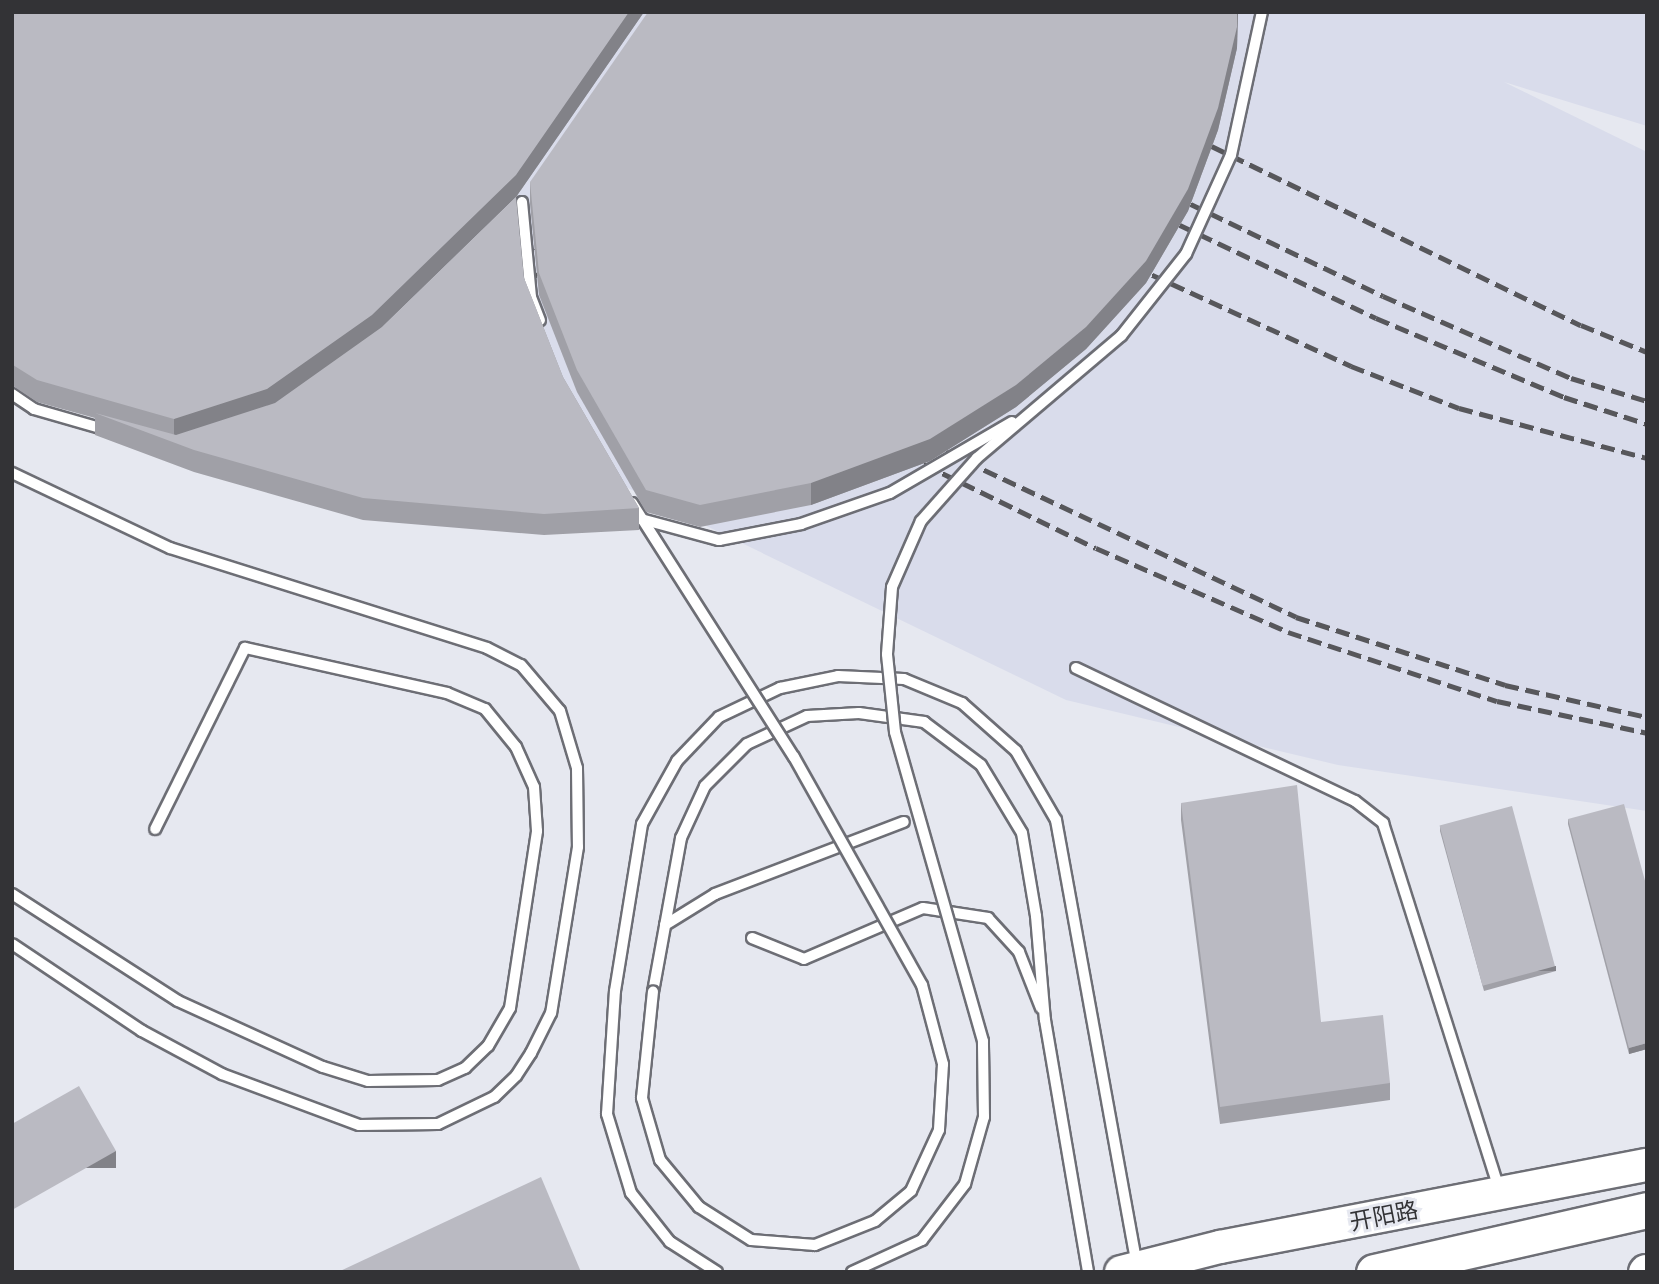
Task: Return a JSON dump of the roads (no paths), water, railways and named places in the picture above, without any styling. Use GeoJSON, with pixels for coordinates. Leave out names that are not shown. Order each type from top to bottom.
{"type":"FeatureCollection","features":[{"type":"Feature","properties":{"kind":"main road"},"geometry":{"type":"LineString","coordinates":[[1374,1272],[1647,1210]]}},
{"type":"Feature","properties":{"kind":"street","name":"开阳路"},"geometry":{"type":"LineString","coordinates":[[1133,1270],[1647,1165]]}},
{"type":"Feature","properties":{"kind":"lane"},"geometry":{"type":"LineString","coordinates":[[852,1272],[922,1240],[965,1184],[984,1117],[983,1041],[895,732],[887,654],[892,587],[921,521],[977,458],[1121,336],[1186,254],[1231,155],[1262,12]]}},
{"type":"Feature","properties":{"kind":"lane"},"geometry":{"type":"LineString","coordinates":[[513,212],[530,191]]}},
{"type":"Feature","properties":{"kind":"lane"},"geometry":{"type":"LineString","coordinates":[[522,202],[531,297],[546,334]]}},
{"type":"Feature","properties":{"kind":"lane"},"geometry":{"type":"LineString","coordinates":[[12,394],[34,410],[123,435]]}},
{"type":"Feature","properties":{"kind":"lane"},"geometry":{"type":"LineString","coordinates":[[641,519],[719,540],[801,524],[890,493],[1038,406]]}},
{"type":"Feature","properties":{"kind":"lane"},"geometry":{"type":"LineString","coordinates":[[12,473],[170,548],[486,648],[521,666],[560,711],[577,768],[578,847],[551,1013],[516,1076],[468,1113],[438,1124],[359,1125],[222,1074],[142,1031],[12,944]]}},
{"type":"Feature","properties":{"kind":"lane"},"geometry":{"type":"LineString","coordinates":[[628,496],[641,519],[794,758],[922,985],[943,1063],[939,1130],[911,1191],[874,1221],[815,1245],[751,1240],[699,1207],[660,1160],[642,1097],[653,992],[681,838],[705,786],[747,744],[807,716],[859,713],[924,722],[981,765],[1022,833],[1036,916],[1045,1020],[1088,1272]]}},
{"type":"Feature","properties":{"kind":"lane"},"geometry":{"type":"LineString","coordinates":[[12,894],[178,1001],[323,1067],[368,1081],[438,1080],[465,1068],[488,1046],[510,1008],[537,831],[534,787],[516,747],[485,709],[447,693],[245,648],[155,829]]}},
{"type":"Feature","properties":{"kind":"lane"},"geometry":{"type":"LineString","coordinates":[[1076,668],[1354,801],[1383,823],[1501,1194]]}},
{"type":"Feature","properties":{"kind":"lane"},"geometry":{"type":"LineString","coordinates":[[717,1272],[670,1242],[631,1192],[607,1114],[615,991],[642,824],[677,761],[719,717],[780,688],[838,676],[904,678],[962,703],[1016,751],[1056,820],[1133,1270]]}},
{"type":"Feature","properties":{"kind":"lane"},"geometry":{"type":"LineString","coordinates":[[665,925],[715,894],[904,822]]}},
{"type":"Feature","properties":{"kind":"lane"},"geometry":{"type":"LineString","coordinates":[[752,938],[804,959],[923,908],[988,918],[1019,952],[1045,1020]]}},
{"type":"Feature","properties":{"kind":"railway"},"geometry":{"type":"LineString","coordinates":[[1193,137],[1581,325],[1647,352]]}},
{"type":"Feature","properties":{"kind":"railway"},"geometry":{"type":"LineString","coordinates":[[1172,195],[1383,296],[1571,378],[1647,401]]}},
{"type":"Feature","properties":{"kind":"railway"},"geometry":{"type":"LineString","coordinates":[[1161,216],[1376,318],[1564,397],[1647,424]]}},
{"type":"Feature","properties":{"kind":"railway"},"geometry":{"type":"LineString","coordinates":[[502,236],[553,260]]}},
{"type":"Feature","properties":{"kind":"railway"},"geometry":{"type":"LineString","coordinates":[[506,260],[553,283]]}},
{"type":"Feature","properties":{"kind":"railway"},"geometry":{"type":"LineString","coordinates":[[1133,266],[1351,366],[1459,408],[1647,458]]}},
{"type":"Feature","properties":{"kind":"railway"},"geometry":{"type":"LineString","coordinates":[[927,443],[1296,617],[1505,685],[1647,717]]}},
{"type":"Feature","properties":{"kind":"railway"},"geometry":{"type":"LineString","coordinates":[[905,455],[1096,548],[1288,632],[1497,701],[1647,733]]}}]}
